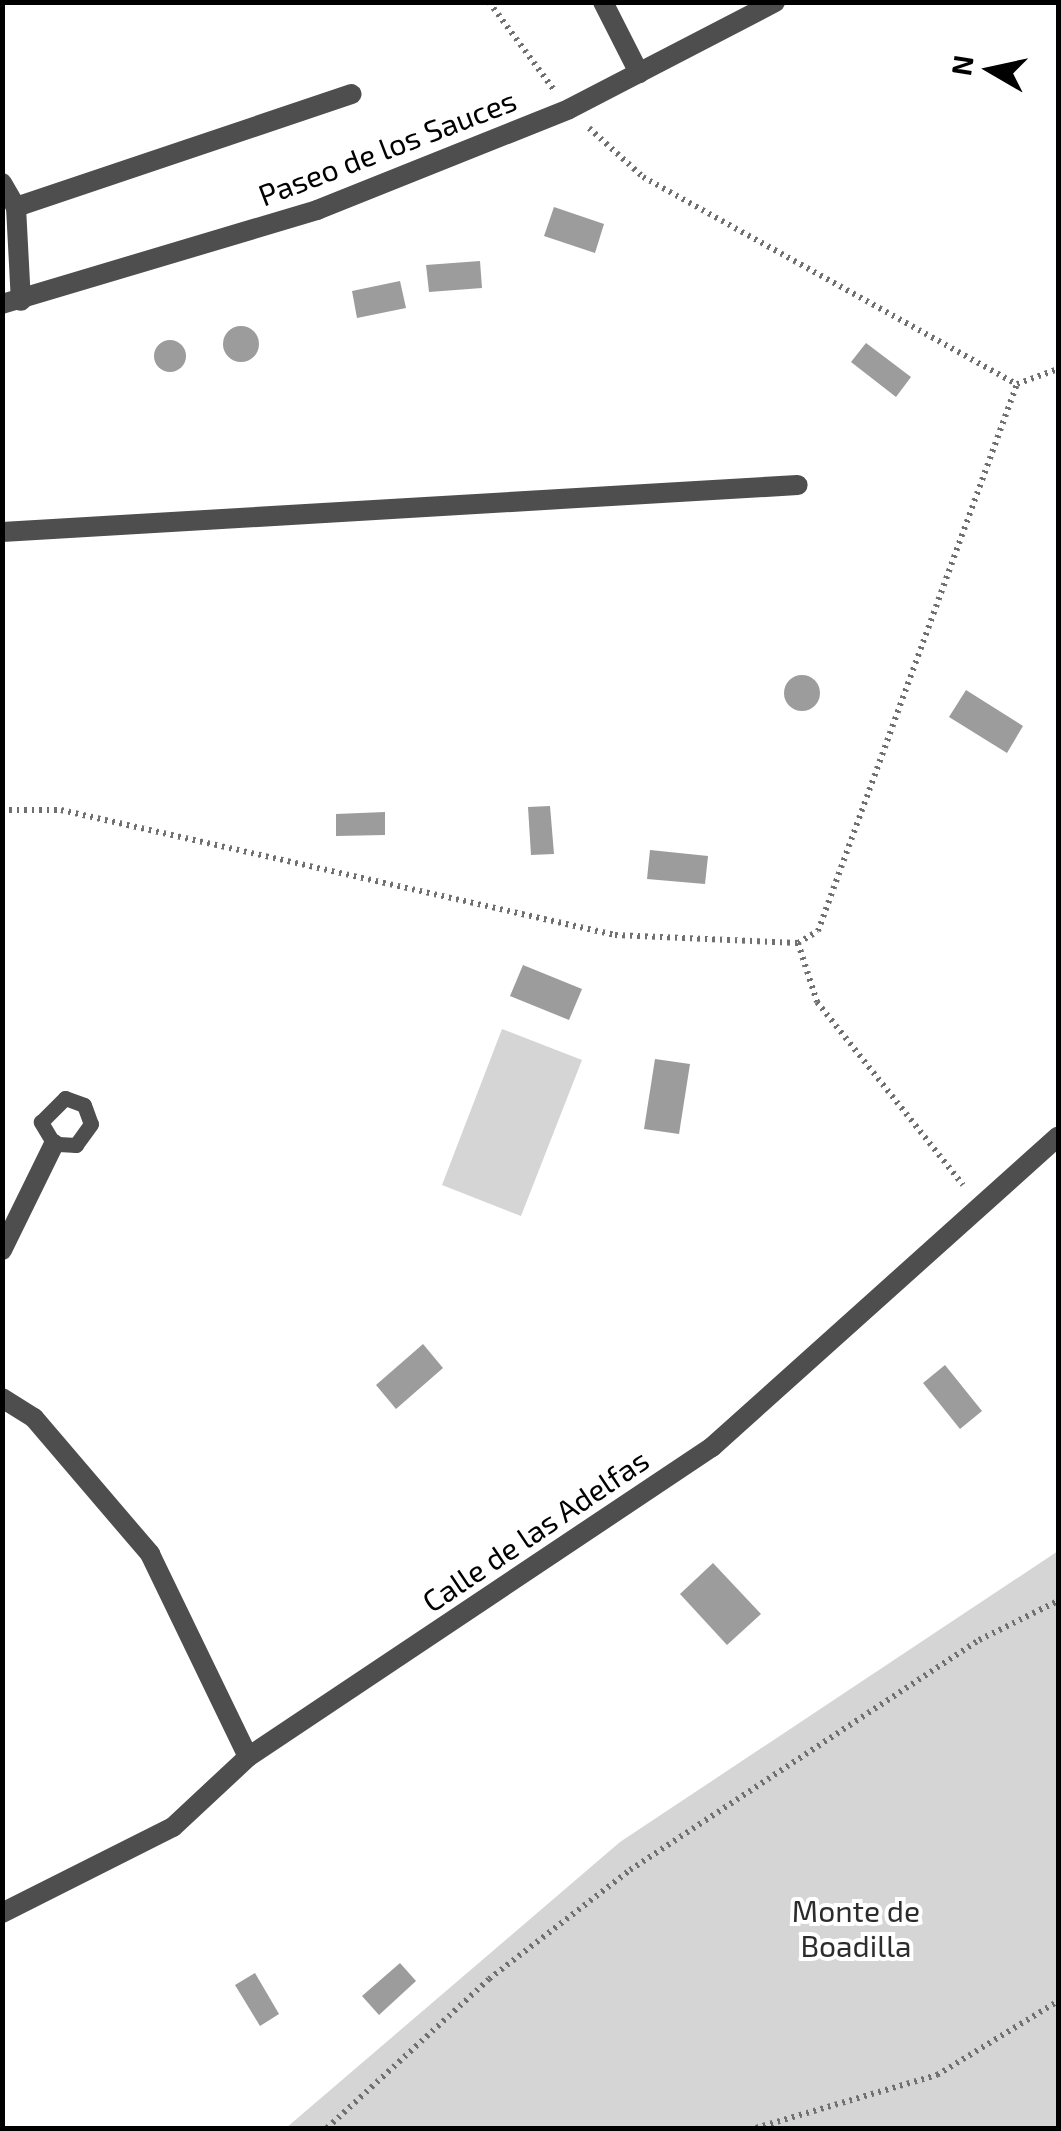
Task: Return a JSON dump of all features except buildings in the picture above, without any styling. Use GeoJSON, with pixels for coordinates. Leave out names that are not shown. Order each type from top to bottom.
{"type":"FeatureCollection","features":[{"type":"Feature","properties":{"kind":"street"},"geometry":{"type":"LineString","coordinates":[[603,2],[639,73]]}},
{"type":"Feature","properties":{"kind":"street","name":"Paseo de los Sauces"},"geometry":{"type":"LineString","coordinates":[[12,303],[317,210],[568,109],[775,2]]}},
{"type":"Feature","properties":{"kind":"street"},"geometry":{"type":"LineString","coordinates":[[16,207],[352,94]]}},
{"type":"Feature","properties":{"kind":"street"},"geometry":{"type":"LineString","coordinates":[[2,183],[16,207],[12,303]]}},
{"type":"Feature","properties":{"kind":"street"},"geometry":{"type":"LineString","coordinates":[[2,532],[798,485]]}},
{"type":"Feature","properties":{"kind":"street","name":"Calle de las Adelfas"},"geometry":{"type":"LineString","coordinates":[[2,1913],[173,1828],[248,1757],[712,1447],[983,1210],[1058,1137]]}},
{"type":"Feature","properties":{"kind":"street"},"geometry":{"type":"LineString","coordinates":[[2,1250],[54,1144]]}},
{"type":"Feature","properties":{"kind":"street"},"geometry":{"type":"LineString","coordinates":[[2,1398],[34,1418],[150,1554],[248,1757]]}},
{"type":"Feature","properties":{"kind":"path"},"geometry":{"type":"LineString","coordinates":[[489,2],[568,109],[644,177],[1017,384],[1058,370]]}},
{"type":"Feature","properties":{"kind":"path"},"geometry":{"type":"LineString","coordinates":[[2,810],[61,810],[615,935],[798,943],[818,931],[1017,384]]}},
{"type":"Feature","properties":{"kind":"path"},"geometry":{"type":"LineString","coordinates":[[798,943],[817,1002],[983,1210]]}},
{"type":"Feature","properties":{"kind":"path"},"geometry":{"type":"LineString","coordinates":[[327,2128],[489,1980],[630,1870],[979,1640],[1058,1601]]}},
{"type":"Feature","properties":{"kind":"path"},"geometry":{"type":"LineString","coordinates":[[756,2128],[937,2075],[1058,2001]]}},
{"type":"Feature","properties":{"kind":"green space"},"geometry":{"type":"Polygon","coordinates":[[[502,1029],[582,1060],[521,1216],[442,1185],[502,1029]]]}},
{"type":"Feature","properties":{"kind":"green space","name":"Monte de Boadilla"},"geometry":{"type":"Polygon","coordinates":[[[1058,1551],[1058,2128],[286,2128],[620,1842],[1058,1551]]]}},
{"type":"Feature","properties":{"kind":"shaded area"},"geometry":{"type":"Polygon","coordinates":[[[554,207],[604,224],[595,253],[544,236],[554,207]]]}},
{"type":"Feature","properties":{"kind":"shaded area"},"geometry":{"type":"Polygon","coordinates":[[[480,261],[482,288],[429,292],[426,265],[480,261]]]}},
{"type":"Feature","properties":{"kind":"shaded area"},"geometry":{"type":"Polygon","coordinates":[[[400,281],[406,308],[357,318],[352,291],[400,281]]]}},
{"type":"Feature","properties":{"kind":"shaded area"},"geometry":{"type":"Polygon","coordinates":[[[241,326],[254,331],[259,344],[254,357],[241,362],[228,357],[223,344],[228,331],[241,326]]]}},
{"type":"Feature","properties":{"kind":"shaded area"},"geometry":{"type":"Polygon","coordinates":[[[170,340],[181,345],[186,356],[181,367],[170,372],[159,367],[154,356],[159,345],[170,340]]]}},
{"type":"Feature","properties":{"kind":"shaded area"},"geometry":{"type":"Polygon","coordinates":[[[866,343],[911,377],[896,397],[851,362],[866,343]]]}},
{"type":"Feature","properties":{"kind":"shaded area"},"geometry":{"type":"Polygon","coordinates":[[[802,675],[815,680],[820,693],[815,706],[802,711],[789,706],[784,693],[789,680],[802,675]]]}},
{"type":"Feature","properties":{"kind":"shaded area"},"geometry":{"type":"Polygon","coordinates":[[[966,690],[1023,726],[1007,753],[949,717],[966,690]]]}},
{"type":"Feature","properties":{"kind":"shaded area"},"geometry":{"type":"Polygon","coordinates":[[[550,806],[554,854],[531,855],[528,807],[550,806]]]}},
{"type":"Feature","properties":{"kind":"shaded area"},"geometry":{"type":"Polygon","coordinates":[[[385,812],[385,835],[336,836],[336,814],[385,812]]]}},
{"type":"Feature","properties":{"kind":"shaded area"},"geometry":{"type":"Polygon","coordinates":[[[650,850],[708,856],[705,884],[647,879],[650,850]]]}},
{"type":"Feature","properties":{"kind":"shaded area"},"geometry":{"type":"Polygon","coordinates":[[[523,965],[582,989],[569,1020],[510,996],[523,965]]]}},
{"type":"Feature","properties":{"kind":"shaded area"},"geometry":{"type":"Polygon","coordinates":[[[655,1059],[690,1064],[679,1134],[644,1129],[655,1059]]]}},
{"type":"Feature","properties":{"kind":"shaded area"},"geometry":{"type":"Polygon","coordinates":[[[423,1344],[443,1368],[396,1409],[376,1385],[423,1344]]]}},
{"type":"Feature","properties":{"kind":"shaded area"},"geometry":{"type":"Polygon","coordinates":[[[945,1365],[982,1411],[960,1429],[923,1383],[945,1365]]]}},
{"type":"Feature","properties":{"kind":"shaded area"},"geometry":{"type":"Polygon","coordinates":[[[713,1563],[761,1614],[727,1645],[680,1594],[713,1563]]]}},
{"type":"Feature","properties":{"kind":"shaded area"},"geometry":{"type":"Polygon","coordinates":[[[400,1963],[416,1981],[379,2015],[362,1996],[400,1963]]]}},
{"type":"Feature","properties":{"kind":"shaded area"},"geometry":{"type":"Polygon","coordinates":[[[255,1973],[279,2014],[260,2026],[235,1985],[255,1973]]]}}]}
